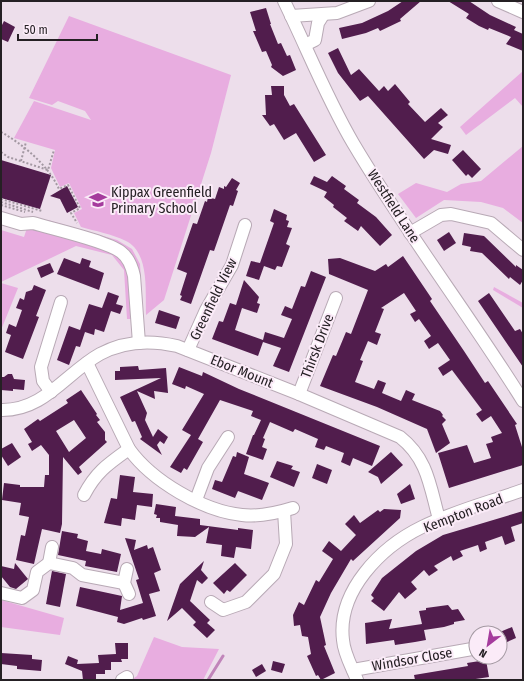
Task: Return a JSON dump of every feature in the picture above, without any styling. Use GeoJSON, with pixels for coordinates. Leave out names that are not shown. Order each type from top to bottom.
{"type":"FeatureCollection","features":[{"type":"Feature","properties":{"kind":"street","name":"Westfield Lane"},"geometry":{"type":"LineString","coordinates":[[284,1],[338,116],[410,233],[523,401]]}},
{"type":"Feature","properties":{"kind":"street"},"geometry":{"type":"LineString","coordinates":[[291,16],[337,13],[369,1]]}},
{"type":"Feature","properties":{"kind":"street"},"geometry":{"type":"LineString","coordinates":[[498,1],[523,12]]}},
{"type":"Feature","properties":{"kind":"street"},"geometry":{"type":"LineString","coordinates":[[305,45],[315,40],[318,24],[323,15]]}},
{"type":"Feature","properties":{"kind":"street"},"geometry":{"type":"LineString","coordinates":[[410,233],[440,215],[451,214],[491,223],[523,250]]}},
{"type":"Feature","properties":{"kind":"street"},"geometry":{"type":"LineString","coordinates":[[1,218],[21,224],[33,222],[107,245],[122,253],[128,260],[133,272],[139,343]]}},
{"type":"Feature","properties":{"kind":"street","name":"Greenfield View"},"geometry":{"type":"LineString","coordinates":[[188,350],[200,322],[232,265],[245,225]]}},
{"type":"Feature","properties":{"kind":"street","name":"Thirsk Drive"},"geometry":{"type":"LineString","coordinates":[[299,394],[336,298]]}},
{"type":"Feature","properties":{"kind":"street"},"geometry":{"type":"LineString","coordinates":[[51,392],[44,381],[41,367],[61,302]]}},
{"type":"Feature","properties":{"kind":"street","name":"Ebor Mount"},"geometry":{"type":"LineString","coordinates":[[1,410],[28,406],[51,392],[98,355],[115,348],[139,343],[168,344],[188,350],[393,433],[407,443],[423,463],[439,519]]}},
{"type":"Feature","properties":{"kind":"street"},"geometry":{"type":"LineString","coordinates":[[87,363],[129,449],[136,459],[161,481],[196,500],[232,514],[271,514],[289,509],[286,544],[274,574],[246,602],[223,610],[211,602]]}},
{"type":"Feature","properties":{"kind":"street"},"geometry":{"type":"LineString","coordinates":[[196,500],[208,468],[228,436]]}},
{"type":"Feature","properties":{"kind":"street"},"geometry":{"type":"LineString","coordinates":[[84,495],[96,474],[105,465],[129,449]]}},
{"type":"Feature","properties":{"kind":"street","name":"Kempton Road"},"geometry":{"type":"LineString","coordinates":[[355,675],[344,648],[342,633],[345,610],[354,589],[368,570],[388,550],[421,527],[439,519],[523,490]]}},
{"type":"Feature","properties":{"kind":"street"},"geometry":{"type":"LineString","coordinates":[[1,593],[22,598],[33,590],[37,572],[49,563],[52,547]]}},
{"type":"Feature","properties":{"kind":"street"},"geometry":{"type":"LineString","coordinates":[[49,563],[73,568],[82,575],[126,588],[127,569]]}},
{"type":"Feature","properties":{"kind":"street","name":"Windsor Close"},"geometry":{"type":"LineString","coordinates":[[355,675],[468,650]]}},
{"type":"Feature","properties":{"kind":"path"},"geometry":{"type":"LineString","coordinates":[[1,132],[24,148],[52,173],[59,189],[68,185],[80,208],[71,213],[79,228]]}},
{"type":"Feature","properties":{"kind":"path"},"geometry":{"type":"LineString","coordinates":[[20,161],[26,142]]}},
{"type":"Feature","properties":{"kind":"path"},"geometry":{"type":"LineString","coordinates":[[48,170],[54,150]]}},
{"type":"Feature","properties":{"kind":"path"},"geometry":{"type":"LineString","coordinates":[[1,152],[8,157],[48,170]]}},
{"type":"Feature","properties":{"kind":"path"},"geometry":{"type":"LineString","coordinates":[[1,201],[25,211],[31,211]]}},
{"type":"Feature","properties":{"kind":"path"},"geometry":{"type":"LineString","coordinates":[[1,201],[42,211]]}},
{"type":"Feature","properties":{"kind":"shaded area","name":"Kippax Greenfield Primary School"},"geometry":{"type":"Polygon","coordinates":[[[69,16],[231,75],[211,153],[164,300],[146,315],[145,274],[139,254],[134,247],[115,236],[81,227],[74,213],[82,209],[69,183],[60,187],[51,168],[55,150],[14,138],[34,101],[91,120],[85,111],[58,101],[52,105],[29,98],[69,16]]]}},
{"type":"Feature","properties":{"kind":"shaded area"},"geometry":{"type":"Polygon","coordinates":[[[523,71],[523,107],[515,98],[466,135],[460,127],[523,71]]]}},
{"type":"Feature","properties":{"kind":"shaded area"},"geometry":{"type":"Polygon","coordinates":[[[523,146],[523,223],[503,208],[481,202],[444,200],[416,218],[398,194],[416,183],[447,192],[461,184],[481,181],[523,146]]]}},
{"type":"Feature","properties":{"kind":"shaded area"},"geometry":{"type":"Polygon","coordinates":[[[48,220],[117,240],[132,249],[140,264],[144,329],[134,258],[51,225],[48,220]]]}},
{"type":"Feature","properties":{"kind":"shaded area"},"geometry":{"type":"Polygon","coordinates":[[[32,225],[106,247],[120,257],[129,271],[134,319],[127,319],[124,270],[112,255],[76,246],[1,282],[1,230],[24,237],[27,228],[32,225]]]}},
{"type":"Feature","properties":{"kind":"shaded area"},"geometry":{"type":"Polygon","coordinates":[[[1,283],[18,288],[1,330],[1,283]]]}},
{"type":"Feature","properties":{"kind":"shaded area"},"geometry":{"type":"Polygon","coordinates":[[[494,287],[523,303],[523,308],[493,290],[494,287]]]}},
{"type":"Feature","properties":{"kind":"shaded area"},"geometry":{"type":"Polygon","coordinates":[[[1,600],[64,618],[60,635],[1,627],[1,600]]]}},
{"type":"Feature","properties":{"kind":"shaded area"},"geometry":{"type":"Polygon","coordinates":[[[154,637],[182,647],[219,649],[203,680],[131,680],[137,676],[154,637]]]}},
{"type":"Feature","properties":{"kind":"building"},"geometry":{"type":"Polygon","coordinates":[[[403,1],[421,1],[400,19],[401,21],[380,31],[378,28],[366,33],[342,39],[339,28],[362,23],[388,11],[403,1]]]}},
{"type":"Feature","properties":{"kind":"building"},"geometry":{"type":"Polygon","coordinates":[[[448,1],[469,1],[490,15],[516,27],[514,30],[523,34],[523,51],[506,44],[511,37],[489,28],[488,30],[479,26],[466,18],[469,14],[448,1]]]}},
{"type":"Feature","properties":{"kind":"building"},"geometry":{"type":"Polygon","coordinates":[[[266,8],[270,24],[278,44],[281,43],[287,56],[290,55],[296,70],[283,76],[271,67],[272,65],[266,51],[262,52],[253,31],[256,31],[250,12],[266,8]]]}},
{"type":"Feature","properties":{"kind":"building"},"geometry":{"type":"Polygon","coordinates":[[[4,21],[15,27],[8,42],[1,39],[1,27],[4,21]]]}},
{"type":"Feature","properties":{"kind":"building"},"geometry":{"type":"Polygon","coordinates":[[[338,48],[351,75],[359,69],[379,91],[384,86],[388,91],[395,84],[410,102],[408,104],[425,122],[441,108],[448,115],[438,123],[443,127],[431,139],[451,145],[448,154],[434,150],[424,159],[368,96],[360,101],[338,73],[328,53],[338,48]]]}},
{"type":"Feature","properties":{"kind":"building"},"geometry":{"type":"Polygon","coordinates":[[[271,86],[284,86],[284,95],[290,106],[294,104],[326,155],[314,162],[296,133],[284,140],[274,124],[270,126],[262,115],[266,115],[265,95],[272,95],[271,86]]]}},
{"type":"Feature","properties":{"kind":"building"},"geometry":{"type":"Polygon","coordinates":[[[463,150],[481,169],[472,178],[468,174],[466,176],[452,160],[463,150]]]}},
{"type":"Feature","properties":{"kind":"building"},"geometry":{"type":"Polygon","coordinates":[[[1,160],[51,175],[40,209],[1,198],[1,160]]]}},
{"type":"Feature","properties":{"kind":"building"},"geometry":{"type":"Polygon","coordinates":[[[314,176],[327,182],[332,176],[346,186],[344,189],[359,200],[357,203],[376,217],[392,235],[380,246],[361,226],[358,231],[344,221],[347,218],[333,207],[334,205],[324,197],[327,192],[310,184],[314,176]]]}},
{"type":"Feature","properties":{"kind":"building"},"geometry":{"type":"Polygon","coordinates":[[[232,178],[240,183],[236,190],[238,191],[233,206],[230,205],[214,251],[210,250],[191,304],[180,300],[182,296],[180,295],[187,273],[177,269],[193,223],[197,224],[205,201],[207,202],[208,197],[215,199],[219,187],[224,189],[224,186],[226,187],[232,178]]]}},
{"type":"Feature","properties":{"kind":"building"},"geometry":{"type":"Polygon","coordinates":[[[67,186],[78,207],[67,213],[60,199],[50,196],[67,186]]]}},
{"type":"Feature","properties":{"kind":"building"},"geometry":{"type":"Polygon","coordinates":[[[274,209],[287,215],[286,220],[289,221],[287,227],[292,228],[286,244],[290,246],[282,267],[277,266],[275,270],[264,266],[259,280],[246,276],[251,261],[260,263],[274,223],[270,221],[274,209]]]}},
{"type":"Feature","properties":{"kind":"building"},"geometry":{"type":"Polygon","coordinates":[[[449,232],[456,243],[444,251],[437,240],[449,232]]]}},
{"type":"Feature","properties":{"kind":"building"},"geometry":{"type":"Polygon","coordinates":[[[464,233],[484,236],[516,267],[516,265],[523,270],[523,280],[520,285],[510,277],[509,279],[482,253],[470,251],[471,247],[462,245],[464,233]]]}},
{"type":"Feature","properties":{"kind":"building"},"geometry":{"type":"Polygon","coordinates":[[[403,256],[432,299],[430,301],[485,383],[488,381],[517,424],[515,425],[523,447],[523,465],[449,488],[438,453],[467,445],[474,463],[491,458],[486,444],[493,442],[491,437],[502,433],[491,416],[482,422],[476,414],[482,410],[452,370],[443,376],[438,368],[450,360],[438,343],[429,349],[424,341],[431,336],[419,319],[415,322],[410,314],[416,311],[404,293],[381,308],[384,309],[375,332],[381,334],[377,345],[368,341],[360,360],[363,361],[355,382],[374,389],[378,380],[386,383],[382,393],[401,401],[406,390],[415,394],[412,400],[440,411],[443,415],[442,416],[446,420],[442,424],[450,443],[436,453],[427,429],[377,407],[320,386],[333,355],[336,356],[346,332],[351,334],[368,290],[329,274],[328,259],[340,258],[375,271],[386,264],[388,267],[403,256]]]}},
{"type":"Feature","properties":{"kind":"building"},"geometry":{"type":"Polygon","coordinates":[[[64,258],[80,264],[82,258],[91,261],[89,267],[104,273],[99,290],[57,274],[64,258]]]}},
{"type":"Feature","properties":{"kind":"building"},"geometry":{"type":"Polygon","coordinates":[[[50,263],[54,272],[41,278],[37,268],[50,263]]]}},
{"type":"Feature","properties":{"kind":"building"},"geometry":{"type":"Polygon","coordinates":[[[311,271],[326,277],[289,372],[273,366],[281,348],[263,342],[258,356],[212,339],[219,321],[223,322],[230,303],[236,305],[244,280],[259,297],[257,303],[260,304],[257,313],[242,308],[235,330],[263,340],[265,332],[284,338],[292,319],[281,315],[285,306],[292,309],[301,286],[305,287],[311,271]]]}},
{"type":"Feature","properties":{"kind":"building"},"geometry":{"type":"Polygon","coordinates":[[[34,285],[46,290],[36,316],[39,317],[23,359],[5,352],[11,335],[6,333],[9,324],[16,327],[22,310],[16,308],[20,298],[24,300],[26,292],[32,290],[34,285]]]}},
{"type":"Feature","properties":{"kind":"building"},"geometry":{"type":"Polygon","coordinates":[[[108,292],[119,296],[116,304],[123,306],[120,314],[111,311],[104,332],[95,329],[94,335],[85,332],[80,347],[76,346],[69,365],[57,360],[69,326],[80,330],[89,304],[102,308],[108,292]]]}},
{"type":"Feature","properties":{"kind":"building"},"geometry":{"type":"Polygon","coordinates":[[[489,293],[515,331],[520,329],[523,334],[523,367],[478,301],[489,293]]]}},
{"type":"Feature","properties":{"kind":"building"},"geometry":{"type":"Polygon","coordinates":[[[159,310],[180,317],[176,329],[155,323],[159,310]]]}},
{"type":"Feature","properties":{"kind":"building"},"geometry":{"type":"Polygon","coordinates":[[[138,366],[139,370],[166,368],[168,393],[154,391],[155,399],[137,391],[147,413],[145,420],[153,437],[158,429],[168,437],[164,444],[160,441],[157,445],[162,455],[140,439],[142,437],[135,421],[132,422],[120,397],[161,378],[115,380],[115,371],[120,371],[120,367],[138,366]]]}},
{"type":"Feature","properties":{"kind":"building"},"geometry":{"type":"Polygon","coordinates":[[[179,367],[202,376],[203,372],[239,389],[380,446],[372,466],[353,458],[350,466],[341,462],[344,453],[326,446],[324,450],[315,447],[318,439],[295,429],[293,432],[270,422],[263,438],[265,439],[262,447],[267,449],[263,460],[246,454],[253,435],[261,420],[251,416],[253,411],[220,400],[198,439],[203,442],[187,470],[184,468],[181,473],[170,467],[191,435],[182,430],[204,394],[186,386],[185,389],[172,384],[179,367]]]}},
{"type":"Feature","properties":{"kind":"building"},"geometry":{"type":"Polygon","coordinates":[[[12,374],[14,379],[25,380],[24,390],[1,390],[1,377],[12,374]]]}},
{"type":"Feature","properties":{"kind":"building"},"geometry":{"type":"Polygon","coordinates":[[[81,390],[100,420],[97,422],[105,432],[105,440],[107,442],[79,467],[82,472],[78,475],[63,457],[62,524],[60,533],[42,529],[34,564],[16,560],[21,535],[25,536],[29,517],[19,515],[21,503],[2,500],[4,483],[20,485],[20,487],[44,487],[45,475],[49,475],[49,455],[41,445],[32,451],[28,444],[32,442],[24,429],[38,419],[40,421],[68,403],[66,400],[81,390]],[[74,420],[56,431],[69,452],[86,438],[74,420]]]}},
{"type":"Feature","properties":{"kind":"building"},"geometry":{"type":"Polygon","coordinates":[[[12,443],[21,457],[8,466],[1,455],[1,449],[12,443]]]}},
{"type":"Feature","properties":{"kind":"building"},"geometry":{"type":"Polygon","coordinates":[[[237,452],[249,457],[244,474],[269,483],[262,500],[238,491],[235,498],[212,489],[215,480],[222,482],[233,456],[236,457],[237,452]]]}},
{"type":"Feature","properties":{"kind":"building"},"geometry":{"type":"Polygon","coordinates":[[[391,452],[403,465],[381,484],[378,477],[368,472],[391,452]]]}},
{"type":"Feature","properties":{"kind":"building"},"geometry":{"type":"Polygon","coordinates":[[[277,461],[293,466],[291,469],[300,472],[294,487],[270,477],[277,461]]]}},
{"type":"Feature","properties":{"kind":"building"},"geometry":{"type":"Polygon","coordinates":[[[317,464],[332,470],[327,484],[312,478],[317,464]]]}},
{"type":"Feature","properties":{"kind":"building"},"geometry":{"type":"Polygon","coordinates":[[[120,475],[135,477],[133,492],[153,494],[152,507],[137,505],[135,520],[122,518],[121,526],[104,523],[111,498],[117,499],[120,475]]]}},
{"type":"Feature","properties":{"kind":"building"},"geometry":{"type":"Polygon","coordinates":[[[410,484],[415,499],[401,504],[397,494],[410,484]]]}},
{"type":"Feature","properties":{"kind":"building"},"geometry":{"type":"Polygon","coordinates":[[[156,504],[176,507],[175,516],[200,519],[200,525],[238,530],[238,528],[253,530],[251,549],[236,547],[234,558],[221,556],[222,545],[206,543],[209,527],[195,537],[177,536],[178,525],[160,522],[160,518],[156,518],[157,515],[154,514],[156,504]]]}},
{"type":"Feature","properties":{"kind":"building"},"geometry":{"type":"Polygon","coordinates":[[[384,509],[401,510],[400,518],[353,561],[351,559],[331,593],[320,617],[326,645],[324,646],[335,673],[321,680],[318,675],[316,676],[307,656],[311,654],[308,637],[302,636],[300,625],[294,626],[293,615],[299,602],[304,605],[316,580],[319,582],[333,559],[322,551],[329,541],[341,551],[356,535],[345,524],[354,515],[360,523],[378,510],[380,512],[384,509]]]}},
{"type":"Feature","properties":{"kind":"building"},"geometry":{"type":"Polygon","coordinates":[[[523,511],[523,523],[511,527],[515,541],[505,545],[502,536],[485,542],[487,549],[480,552],[478,545],[460,551],[463,556],[453,561],[451,556],[434,566],[438,570],[429,576],[424,570],[411,582],[417,589],[405,599],[399,592],[384,611],[371,601],[374,598],[371,595],[382,578],[416,551],[443,535],[523,511]]]}},
{"type":"Feature","properties":{"kind":"building"},"geometry":{"type":"Polygon","coordinates":[[[62,531],[78,534],[77,538],[88,541],[86,551],[101,554],[102,549],[121,554],[117,572],[85,566],[86,561],[58,555],[62,531]]]}},
{"type":"Feature","properties":{"kind":"building"},"geometry":{"type":"Polygon","coordinates":[[[125,538],[136,540],[134,550],[147,545],[148,549],[153,547],[161,570],[154,573],[160,591],[149,594],[156,616],[143,620],[142,618],[124,624],[117,622],[118,617],[76,606],[80,587],[122,596],[120,610],[143,603],[136,580],[139,579],[125,538]]]}},
{"type":"Feature","properties":{"kind":"building"},"geometry":{"type":"Polygon","coordinates":[[[204,561],[201,570],[208,578],[202,584],[197,580],[190,601],[210,620],[207,623],[215,630],[207,638],[193,625],[196,622],[182,608],[167,621],[180,584],[204,561]]]}},
{"type":"Feature","properties":{"kind":"building"},"geometry":{"type":"Polygon","coordinates":[[[15,563],[28,579],[16,589],[10,587],[1,576],[1,566],[14,569],[15,563]]]}},
{"type":"Feature","properties":{"kind":"building"},"geometry":{"type":"Polygon","coordinates":[[[235,563],[247,575],[230,592],[227,590],[224,594],[213,583],[235,563]]]}},
{"type":"Feature","properties":{"kind":"building"},"geometry":{"type":"Polygon","coordinates":[[[52,571],[66,574],[60,607],[46,604],[52,571]]]}},
{"type":"Feature","properties":{"kind":"building"},"geometry":{"type":"Polygon","coordinates":[[[448,605],[452,610],[458,609],[465,620],[454,622],[454,624],[444,627],[424,630],[426,640],[395,645],[394,640],[366,644],[365,623],[392,619],[389,629],[422,624],[419,611],[426,610],[426,608],[448,605]]]}},
{"type":"Feature","properties":{"kind":"building"},"geometry":{"type":"Polygon","coordinates":[[[512,627],[516,638],[508,642],[508,629],[512,627]]]}},
{"type":"Feature","properties":{"kind":"building"},"geometry":{"type":"Polygon","coordinates":[[[115,643],[128,643],[128,659],[121,659],[122,662],[111,662],[111,670],[105,670],[105,674],[96,674],[96,679],[83,680],[82,671],[65,664],[68,656],[78,660],[77,664],[99,663],[98,655],[116,654],[115,643]]]}},
{"type":"Feature","properties":{"kind":"building"},"geometry":{"type":"Polygon","coordinates":[[[1,653],[32,655],[32,659],[42,660],[41,671],[17,669],[17,666],[1,664],[1,653]]]}},
{"type":"Feature","properties":{"kind":"building"},"geometry":{"type":"Polygon","coordinates":[[[273,661],[285,664],[282,673],[271,670],[273,661]]]}},
{"type":"Feature","properties":{"kind":"building"},"geometry":{"type":"Polygon","coordinates":[[[467,663],[468,665],[487,665],[489,677],[469,680],[415,680],[414,675],[468,666],[467,663]]]}},
{"type":"Feature","properties":{"kind":"building"},"geometry":{"type":"Polygon","coordinates":[[[262,664],[266,671],[256,677],[252,670],[262,664]]]}},
{"type":"Feature","properties":{"kind":"waterway"},"geometry":{"type":"LineString","coordinates":[[208,680],[223,656]]}},
{"type":"Feature","properties":{"kind":"place","name":"Kippax Greenfield Primary School"},"geometry":{"type":"Point","coordinates":[98,200]}}]}
